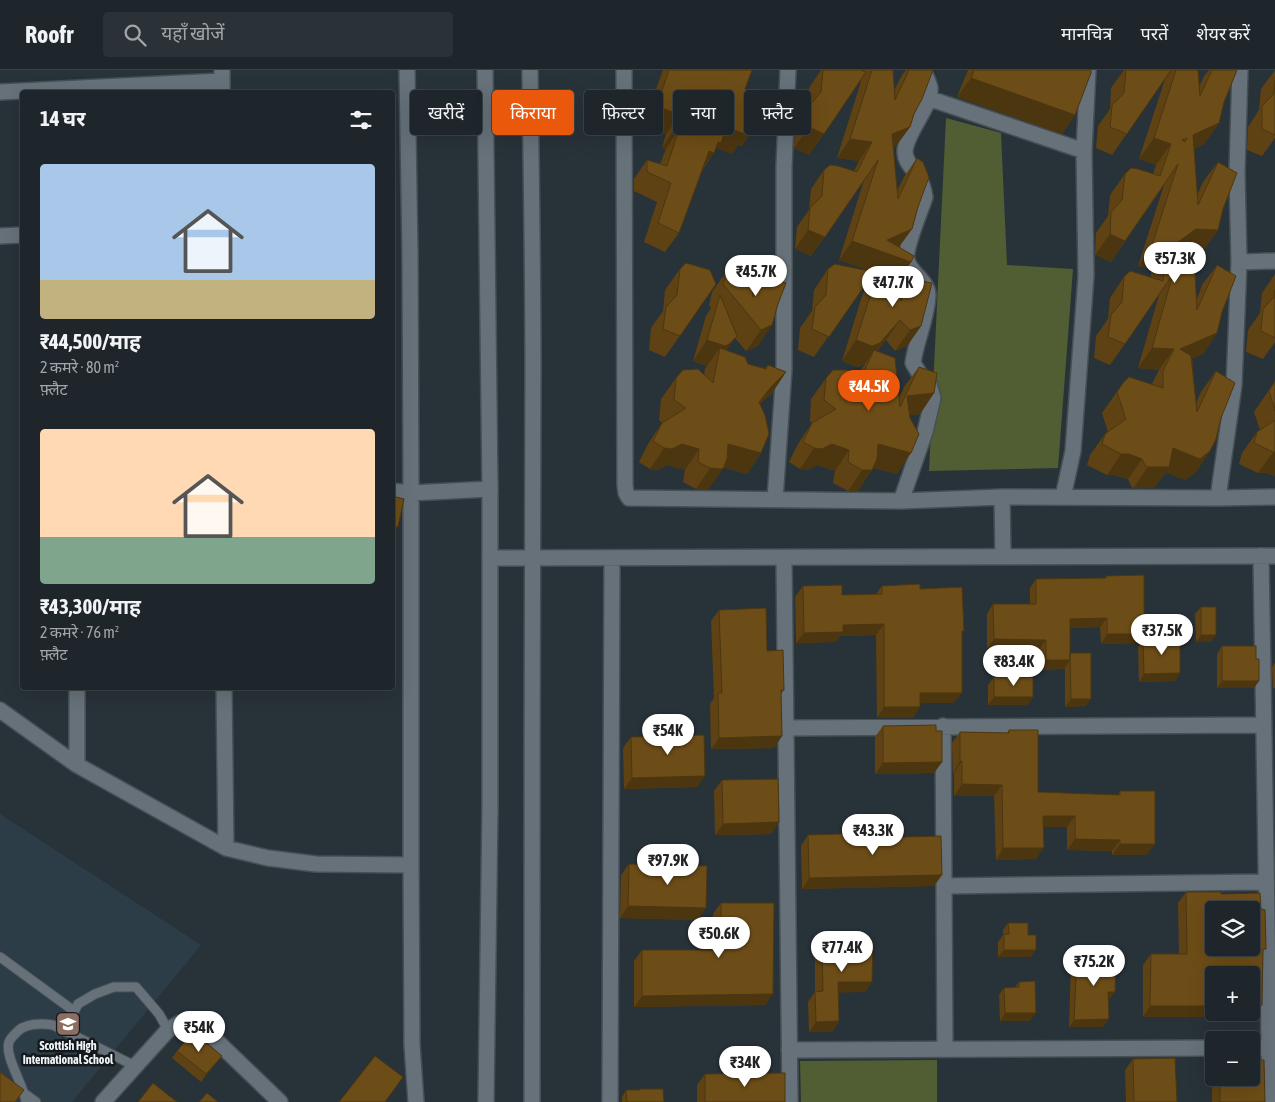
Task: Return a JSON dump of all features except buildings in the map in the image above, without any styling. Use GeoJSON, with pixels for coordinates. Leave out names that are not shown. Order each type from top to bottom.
{"type":"FeatureCollection","features":[{"type":"Feature","properties":{"kind":"street"},"geometry":{"type":"LineString","coordinates":[[407,70],[410,255],[412,1046],[416,1102]]}},
{"type":"Feature","properties":{"kind":"street"},"geometry":{"type":"LineString","coordinates":[[485,70],[490,489],[490,808],[486,1102]]}},
{"type":"Feature","properties":{"kind":"street"},"geometry":{"type":"LineString","coordinates":[[530,70],[533,369],[532,1102]]}},
{"type":"Feature","properties":{"kind":"street"},"geometry":{"type":"LineString","coordinates":[[624,70],[624,485],[626,493],[630,498],[900,501],[1002,497],[1218,498],[1275,496]]}},
{"type":"Feature","properties":{"kind":"street"},"geometry":{"type":"LineString","coordinates":[[775,499],[784,370],[784,167],[788,70]]}},
{"type":"Feature","properties":{"kind":"street"},"geometry":{"type":"LineString","coordinates":[[900,501],[925,432],[933,398],[929,384],[913,363],[914,352],[922,329],[928,294],[926,286],[907,260],[907,250],[925,197],[924,189],[918,176],[907,162],[905,154],[907,142],[928,98],[930,88],[923,70]]}},
{"type":"Feature","properties":{"kind":"street"},"geometry":{"type":"LineString","coordinates":[[1063,497],[1073,450],[1086,276],[1084,151],[1088,70]]}},
{"type":"Feature","properties":{"kind":"street"},"geometry":{"type":"LineString","coordinates":[[1218,498],[1234,385],[1239,262],[1237,172],[1240,70]]}},
{"type":"Feature","properties":{"kind":"street"},"geometry":{"type":"LineString","coordinates":[[40,90],[222,81]]}},
{"type":"Feature","properties":{"kind":"street"},"geometry":{"type":"LineString","coordinates":[[0,92],[20,91]]}},
{"type":"Feature","properties":{"kind":"street"},"geometry":{"type":"LineString","coordinates":[[928,98],[1084,151]]}},
{"type":"Feature","properties":{"kind":"street"},"geometry":{"type":"LineString","coordinates":[[0,236],[20,235]]}},
{"type":"Feature","properties":{"kind":"street"},"geometry":{"type":"LineString","coordinates":[[1239,262],[1275,261]]}},
{"type":"Feature","properties":{"kind":"street"},"geometry":{"type":"LineString","coordinates":[[395,490],[411,493],[490,489]]}},
{"type":"Feature","properties":{"kind":"street"},"geometry":{"type":"LineString","coordinates":[[1002,497],[1002,557]]}},
{"type":"Feature","properties":{"kind":"street"},"geometry":{"type":"LineString","coordinates":[[490,558],[1268,556],[1264,725],[1270,1102]]}},
{"type":"Feature","properties":{"kind":"street"},"geometry":{"type":"LineString","coordinates":[[610,1102],[612,558]]}},
{"type":"Feature","properties":{"kind":"street"},"geometry":{"type":"LineString","coordinates":[[784,558],[790,1102]]}},
{"type":"Feature","properties":{"kind":"street"},"geometry":{"type":"LineString","coordinates":[[77,765],[78,690]]}},
{"type":"Feature","properties":{"kind":"street"},"geometry":{"type":"LineString","coordinates":[[224,690],[226,848]]}},
{"type":"Feature","properties":{"kind":"street"},"geometry":{"type":"LineString","coordinates":[[0,710],[77,765],[226,848],[268,858],[316,864],[411,865]]}},
{"type":"Feature","properties":{"kind":"street"},"geometry":{"type":"LineString","coordinates":[[786,728],[1264,725]]}},
{"type":"Feature","properties":{"kind":"street"},"geometry":{"type":"LineString","coordinates":[[943,726],[945,1049]]}},
{"type":"Feature","properties":{"kind":"street"},"geometry":{"type":"LineString","coordinates":[[944,886],[1266,882]]}},
{"type":"Feature","properties":{"kind":"street"},"geometry":{"type":"LineString","coordinates":[[103,1102],[168,1030],[180,1023],[200,1025],[278,1102]]}},
{"type":"Feature","properties":{"kind":"street"},"geometry":{"type":"LineString","coordinates":[[789,1050],[1205,1048]]}},
{"type":"Feature","properties":{"kind":"street"},"geometry":{"type":"LineString","coordinates":[[1260,1048],[1269,1048]]}},
{"type":"Feature","properties":{"kind":"lane"},"geometry":{"type":"LineString","coordinates":[[0,957],[74,1012]]}},
{"type":"Feature","properties":{"kind":"lane"},"geometry":{"type":"LineString","coordinates":[[65,1030],[78,1004],[95,994],[114,987],[136,988],[159,1014],[168,1030]]}},
{"type":"Feature","properties":{"kind":"lane"},"geometry":{"type":"LineString","coordinates":[[36,1102],[26,1098],[7,1052],[9,1040],[19,1029],[41,1023],[53,1025],[134,1066]]}},
{"type":"Feature","properties":{"kind":"shaded area","name":"Scottish High International School"},"geometry":{"type":"Polygon","coordinates":[[[0,814],[201,945],[72,1102],[0,1102],[0,814]]]}},
{"type":"Feature","properties":{"kind":"green space"},"geometry":{"type":"Polygon","coordinates":[[[946,118],[1001,133],[1007,265],[1073,269],[1058,468],[929,471],[946,118]]]}},
{"type":"Feature","properties":{"kind":"green space"},"geometry":{"type":"Polygon","coordinates":[[[937,1060],[937,1102],[801,1102],[800,1061],[937,1060]]]}},
{"type":"Feature","properties":{"kind":"place","name":"Scottish High International School"},"geometry":{"type":"Point","coordinates":[68,1024]}}]}
